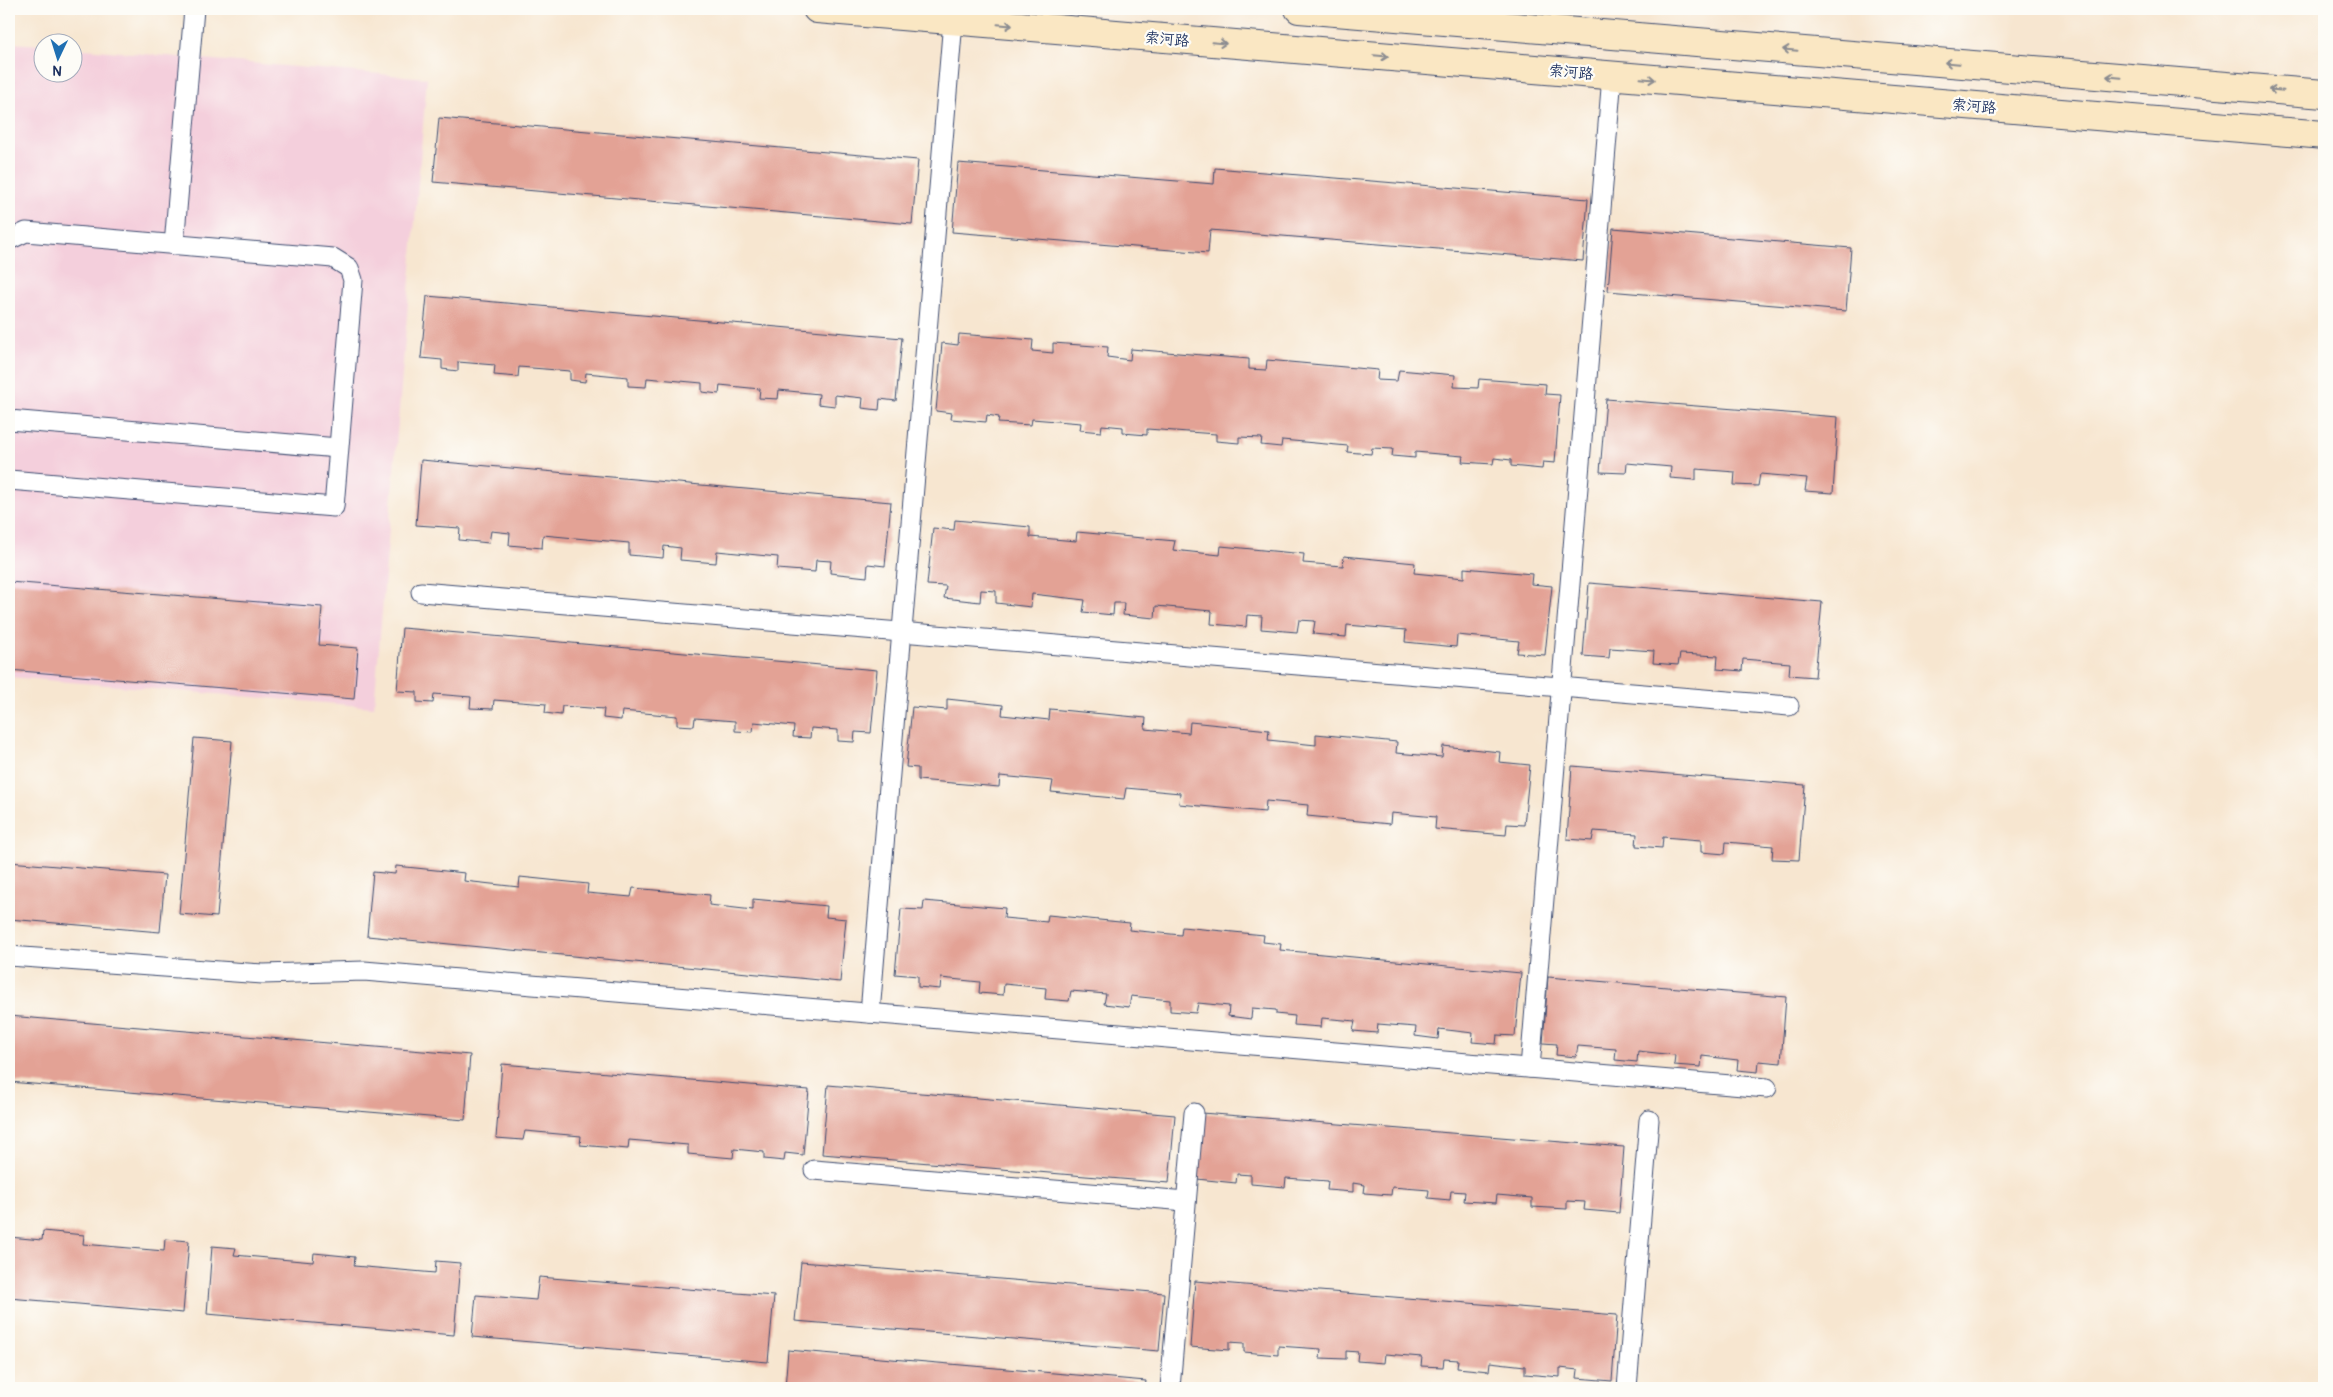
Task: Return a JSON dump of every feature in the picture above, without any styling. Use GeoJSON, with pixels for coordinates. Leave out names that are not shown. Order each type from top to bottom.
{"type":"FeatureCollection","features":[{"type":"Feature","properties":{"kind":"main road","name":"索河路"},"geometry":{"type":"LineString","coordinates":[[817,9],[2324,135]]}},
{"type":"Feature","properties":{"kind":"main road"},"geometry":{"type":"LineString","coordinates":[[1299,9],[2324,94]]}},
{"type":"Feature","properties":{"kind":"lane"},"geometry":{"type":"LineString","coordinates":[[174,245],[194,9]]}},
{"type":"Feature","properties":{"kind":"lane"},"geometry":{"type":"LineString","coordinates":[[870,1013],[953,21]]}},
{"type":"Feature","properties":{"kind":"lane"},"geometry":{"type":"LineString","coordinates":[[1530,1068],[1612,76]]}},
{"type":"Feature","properties":{"kind":"lane"},"geometry":{"type":"LineString","coordinates":[[9,240],[26,232],[333,258],[349,268],[353,280],[334,507],[9,480]]}},
{"type":"Feature","properties":{"kind":"lane"},"geometry":{"type":"LineString","coordinates":[[9,420],[338,448]]}},
{"type":"Feature","properties":{"kind":"lane"},"geometry":{"type":"LineString","coordinates":[[421,592],[1789,706]]}},
{"type":"Feature","properties":{"kind":"lane"},"geometry":{"type":"LineString","coordinates":[[9,956],[263,974],[364,970],[1767,1088]]}},
{"type":"Feature","properties":{"kind":"lane"},"geometry":{"type":"LineString","coordinates":[[1170,1388],[1194,1113]]}},
{"type":"Feature","properties":{"kind":"lane"},"geometry":{"type":"LineString","coordinates":[[1627,1388],[1649,1120]]}},
{"type":"Feature","properties":{"kind":"lane"},"geometry":{"type":"LineString","coordinates":[[814,1170],[1186,1201]]}},
{"type":"Feature","properties":{"kind":"shaded area"},"geometry":{"type":"Polygon","coordinates":[[[11,43],[32,44],[32,82],[82,82],[82,49],[427,78],[374,707],[9,677],[9,46],[11,43]]]}},
{"type":"Feature","properties":{"kind":"building"},"geometry":{"type":"Polygon","coordinates":[[[439,118],[918,160],[912,224],[433,182],[439,118]]]}},
{"type":"Feature","properties":{"kind":"building"},"geometry":{"type":"Polygon","coordinates":[[[958,163],[1214,184],[1215,168],[1588,199],[1583,261],[1210,230],[1208,253],[952,232],[958,163]]]}},
{"type":"Feature","properties":{"kind":"building"},"geometry":{"type":"Polygon","coordinates":[[[1613,228],[1851,248],[1846,311],[1608,291],[1613,228]]]}},
{"type":"Feature","properties":{"kind":"building"},"geometry":{"type":"Polygon","coordinates":[[[427,296],[902,338],[896,401],[880,399],[879,410],[862,408],[863,398],[835,395],[835,406],[818,404],[819,394],[779,390],[778,399],[759,398],[760,389],[720,385],[719,394],[702,392],[702,383],[647,378],[646,387],[628,386],[628,377],[586,373],[585,382],[570,380],[570,371],[519,367],[518,377],[494,375],[495,365],[458,362],[458,371],[442,369],[442,360],[421,358],[427,296]]]}},
{"type":"Feature","properties":{"kind":"building"},"geometry":{"type":"Polygon","coordinates":[[[959,334],[1033,340],[1032,351],[1053,353],[1053,343],[1108,347],[1107,357],[1130,360],[1131,349],[1249,359],[1249,369],[1266,370],[1267,360],[1378,370],[1377,380],[1397,381],[1399,370],[1455,375],[1454,387],[1478,388],[1479,379],[1546,384],[1545,394],[1560,395],[1555,463],[1543,462],[1542,469],[1511,466],[1511,460],[1494,458],[1493,464],[1462,462],[1463,456],[1415,452],[1415,458],[1392,456],[1393,449],[1372,448],[1371,454],[1347,452],[1348,446],[1282,440],[1281,447],[1261,445],[1262,438],[1239,437],[1239,443],[1216,441],[1216,434],[1147,429],[1147,435],[1123,433],[1123,427],[1102,425],[1101,432],[1080,430],[1081,423],[1032,419],[1031,425],[998,423],[999,417],[987,415],[986,422],[951,419],[952,413],[936,411],[942,343],[958,345],[959,334]]]}},
{"type":"Feature","properties":{"kind":"building"},"geometry":{"type":"Polygon","coordinates":[[[1606,399],[1838,417],[1833,493],[1805,491],[1807,478],[1760,474],[1758,486],[1734,485],[1735,472],[1696,469],[1696,480],[1670,478],[1671,467],[1627,463],[1626,473],[1600,472],[1606,399]]]}},
{"type":"Feature","properties":{"kind":"building"},"geometry":{"type":"Polygon","coordinates":[[[421,460],[891,502],[885,566],[868,564],[867,577],[830,573],[831,561],[816,560],[815,572],[777,569],[778,557],[717,551],[716,563],[680,560],[681,548],[664,546],[663,558],[629,555],[629,543],[543,535],[542,548],[509,545],[510,533],[491,531],[489,543],[459,540],[460,528],[416,525],[421,460]]]}},
{"type":"Feature","properties":{"kind":"building"},"geometry":{"type":"Polygon","coordinates":[[[955,520],[1030,527],[1030,537],[1076,541],[1077,532],[1175,541],[1173,550],[1220,555],[1221,546],[1304,554],[1303,563],[1343,566],[1344,556],[1415,563],[1414,573],[1464,578],[1464,568],[1532,574],[1531,584],[1552,586],[1545,655],[1517,653],[1519,641],[1457,635],[1456,647],[1405,642],[1406,630],[1347,625],[1346,637],[1313,634],[1315,621],[1299,620],[1297,632],[1261,629],[1262,616],[1247,615],[1246,627],[1211,624],[1212,611],[1156,606],[1155,618],[1123,615],[1124,603],[1114,603],[1113,615],[1083,612],[1085,600],[1032,594],[1031,607],[996,603],[996,591],[981,590],[980,602],[944,598],[946,586],[927,585],[933,528],[954,530],[955,520]]]}},
{"type":"Feature","properties":{"kind":"building"},"geometry":{"type":"Polygon","coordinates":[[[9,582],[322,607],[319,645],[358,648],[354,699],[9,670],[9,582]]]}},
{"type":"Feature","properties":{"kind":"building"},"geometry":{"type":"Polygon","coordinates":[[[1589,583],[1822,602],[1815,677],[1789,675],[1790,663],[1743,659],[1742,671],[1717,669],[1718,656],[1680,654],[1678,665],[1653,663],[1654,651],[1610,648],[1609,658],[1583,656],[1589,583]]]}},
{"type":"Feature","properties":{"kind":"building"},"geometry":{"type":"Polygon","coordinates":[[[402,628],[877,670],[871,733],[855,732],[854,742],[838,741],[838,730],[811,728],[810,738],[793,737],[794,726],[754,722],[753,732],[735,731],[735,721],[695,718],[694,726],[677,725],[677,716],[622,711],[621,720],[603,718],[604,709],[562,706],[561,715],[545,713],[546,704],[494,700],[493,709],[470,708],[471,697],[434,694],[433,703],[417,702],[417,692],[397,691],[402,628]]]}},
{"type":"Feature","properties":{"kind":"building"},"geometry":{"type":"Polygon","coordinates":[[[947,699],[1003,705],[1002,715],[1049,720],[1050,709],[1146,718],[1145,729],[1189,733],[1190,722],[1269,730],[1268,740],[1316,745],[1316,734],[1397,742],[1396,753],[1442,757],[1443,746],[1500,752],[1499,762],[1530,765],[1524,825],[1507,824],[1506,835],[1435,829],[1436,817],[1391,813],[1390,824],[1307,816],[1308,805],[1266,801],[1265,812],[1179,804],[1180,793],[1126,788],[1124,799],[1051,792],[1053,781],[1000,776],[999,787],[918,780],[918,768],[906,767],[912,707],[947,710],[947,699]]]}},
{"type":"Feature","properties":{"kind":"building"},"geometry":{"type":"Polygon","coordinates":[[[194,738],[232,741],[217,917],[179,914],[194,738]]]}},
{"type":"Feature","properties":{"kind":"building"},"geometry":{"type":"Polygon","coordinates":[[[1572,766],[1805,785],[1799,860],[1772,859],[1773,846],[1726,842],[1725,854],[1701,852],[1701,840],[1663,837],[1662,848],[1636,846],[1637,834],[1594,831],[1592,841],[1567,839],[1572,766]]]}},
{"type":"Feature","properties":{"kind":"building"},"geometry":{"type":"Polygon","coordinates":[[[9,862],[165,875],[160,932],[9,919],[9,862]]]}},
{"type":"Feature","properties":{"kind":"building"},"geometry":{"type":"Polygon","coordinates":[[[396,866],[465,873],[464,881],[519,887],[520,877],[588,884],[587,893],[631,897],[633,888],[710,895],[709,905],[753,910],[753,899],[827,906],[826,917],[846,919],[840,982],[367,936],[373,872],[395,874],[396,866]]]}},
{"type":"Feature","properties":{"kind":"building"},"geometry":{"type":"Polygon","coordinates":[[[924,901],[1005,908],[1004,918],[1047,922],[1048,915],[1130,923],[1129,930],[1181,935],[1182,927],[1264,935],[1263,942],[1281,944],[1280,950],[1521,973],[1515,1036],[1497,1035],[1496,1044],[1472,1042],[1473,1033],[1439,1029],[1438,1039],[1415,1036],[1416,1027],[1378,1024],[1377,1033],[1353,1031],[1355,1021],[1322,1018],[1321,1027],[1294,1025],[1295,1016],[1276,1014],[1276,1010],[1252,1008],[1251,1019],[1228,1016],[1229,1006],[1198,1003],[1196,1013],[1170,1011],[1170,1000],[1131,996],[1129,1007],[1104,1004],[1106,994],[1071,991],[1069,1001],[1045,999],[1046,988],[1004,984],[1003,995],[979,993],[980,982],[941,978],[940,989],[918,987],[918,976],[895,974],[901,909],[923,910],[924,901]]]}},
{"type":"Feature","properties":{"kind":"building"},"geometry":{"type":"Polygon","coordinates":[[[1548,977],[1786,997],[1781,1063],[1759,1061],[1758,1072],[1737,1070],[1738,1060],[1702,1056],[1701,1067],[1674,1065],[1675,1055],[1638,1051],[1637,1062],[1615,1060],[1616,1049],[1578,1046],[1576,1057],[1556,1055],[1557,1044],[1543,1043],[1548,977]]]}},
{"type":"Feature","properties":{"kind":"building"},"geometry":{"type":"Polygon","coordinates":[[[9,1016],[470,1055],[465,1120],[9,1082],[9,1016]]]}},
{"type":"Feature","properties":{"kind":"building"},"geometry":{"type":"Polygon","coordinates":[[[502,1064],[809,1090],[803,1155],[785,1153],[784,1161],[764,1159],[764,1152],[734,1149],[733,1158],[688,1154],[688,1145],[629,1140],[628,1149],[580,1145],[581,1136],[525,1131],[523,1140],[496,1138],[502,1064]]]}},
{"type":"Feature","properties":{"kind":"building"},"geometry":{"type":"Polygon","coordinates":[[[828,1085],[1175,1115],[1169,1183],[822,1154],[828,1085]]]}},
{"type":"Feature","properties":{"kind":"building"},"geometry":{"type":"Polygon","coordinates":[[[1202,1113],[1624,1147],[1619,1213],[1584,1210],[1585,1202],[1567,1201],[1567,1209],[1532,1207],[1532,1198],[1497,1195],[1496,1203],[1464,1201],[1465,1192],[1451,1191],[1450,1200],[1428,1198],[1429,1190],[1392,1187],[1391,1195],[1364,1193],[1365,1185],[1353,1183],[1353,1192],[1327,1190],[1328,1181],[1286,1178],[1285,1187],[1251,1184],[1251,1175],[1237,1174],[1236,1183],[1197,1179],[1202,1113]]]}},
{"type":"Feature","properties":{"kind":"building"},"geometry":{"type":"Polygon","coordinates":[[[43,1231],[84,1235],[83,1244],[164,1251],[165,1239],[189,1241],[183,1313],[9,1298],[9,1237],[42,1240],[43,1231]]]}},
{"type":"Feature","properties":{"kind":"building"},"geometry":{"type":"Polygon","coordinates":[[[212,1246],[236,1248],[234,1255],[313,1262],[314,1253],[355,1257],[354,1266],[435,1273],[436,1261],[460,1263],[454,1335],[207,1314],[212,1246]]]}},
{"type":"Feature","properties":{"kind":"building"},"geometry":{"type":"Polygon","coordinates":[[[801,1262],[1164,1293],[1159,1351],[795,1321],[801,1262]]]}},
{"type":"Feature","properties":{"kind":"building"},"geometry":{"type":"Polygon","coordinates":[[[539,1277],[774,1296],[768,1362],[472,1337],[476,1295],[536,1300],[539,1277]]]}},
{"type":"Feature","properties":{"kind":"building"},"geometry":{"type":"Polygon","coordinates":[[[1195,1281],[1617,1315],[1612,1381],[1577,1378],[1578,1370],[1560,1368],[1560,1377],[1525,1374],[1525,1366],[1490,1362],[1489,1371],[1457,1368],[1458,1360],[1444,1359],[1443,1367],[1421,1366],[1422,1357],[1385,1354],[1384,1363],[1357,1361],[1358,1352],[1346,1351],[1346,1359],[1320,1358],[1321,1349],[1278,1346],[1278,1355],[1244,1352],[1244,1343],[1229,1342],[1229,1350],[1190,1347],[1195,1281]]]}},
{"type":"Feature","properties":{"kind":"building"},"geometry":{"type":"Polygon","coordinates":[[[788,1350],[1146,1381],[1145,1388],[785,1388],[788,1350]]]}}]}
